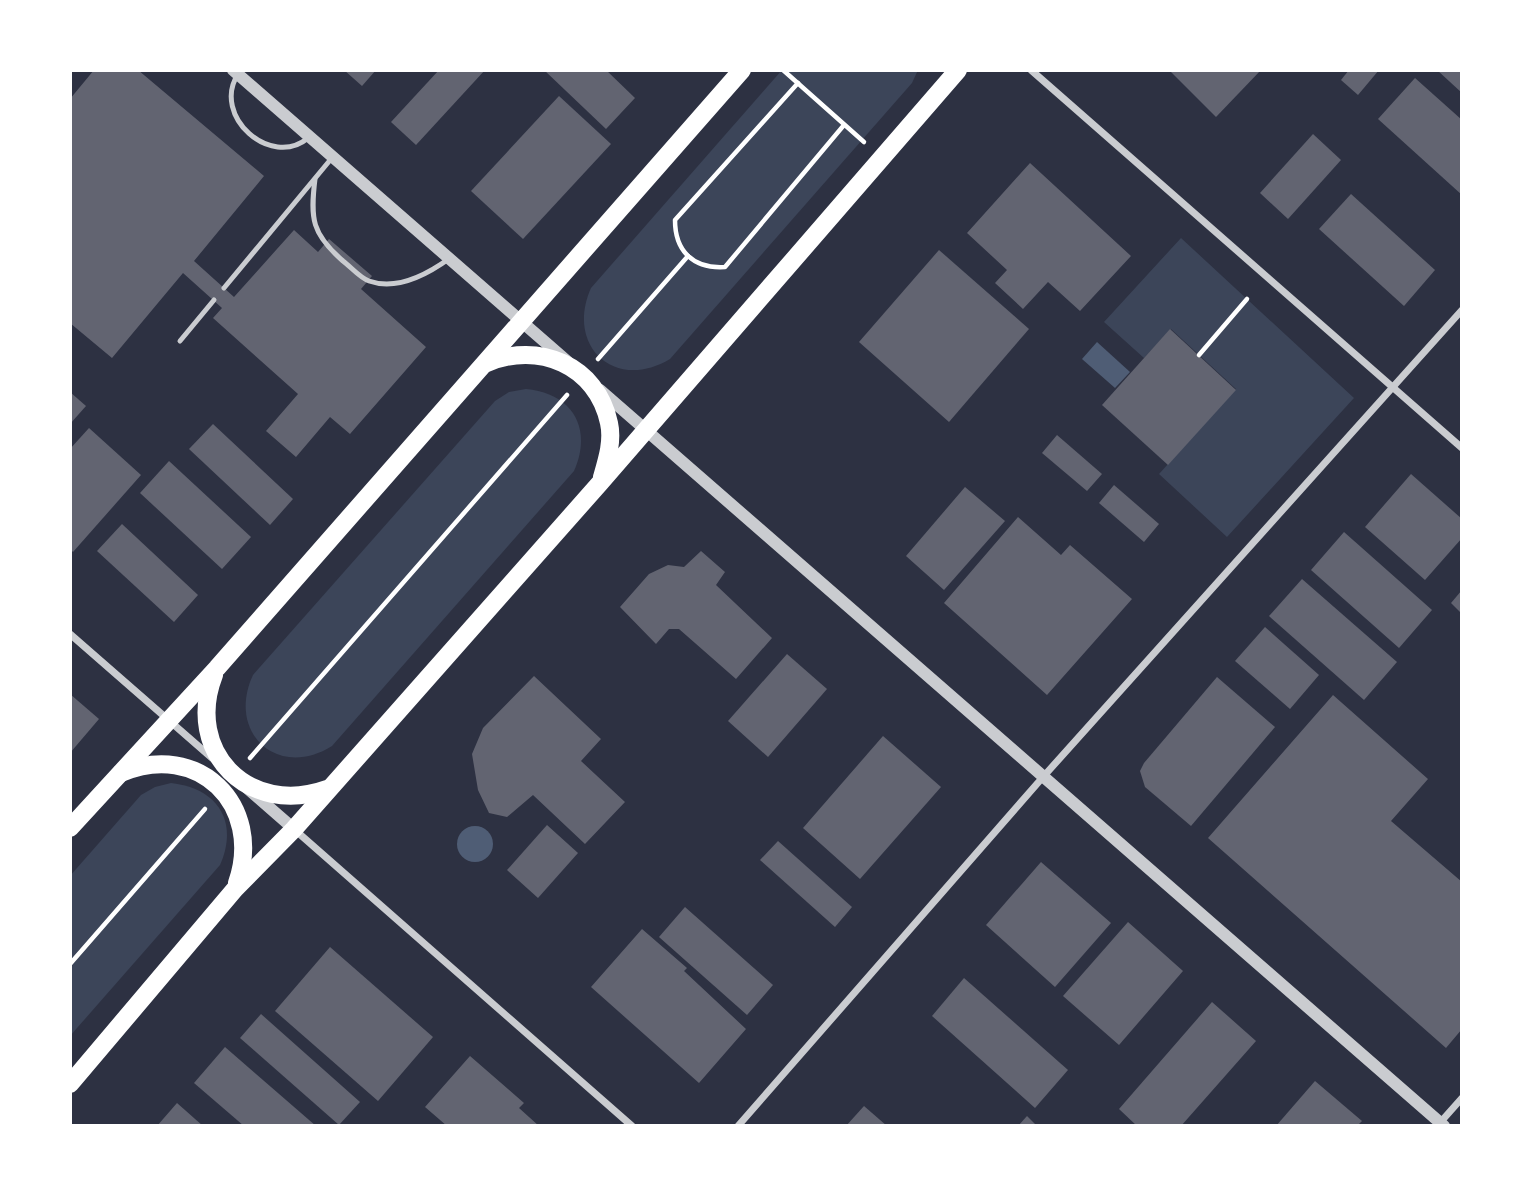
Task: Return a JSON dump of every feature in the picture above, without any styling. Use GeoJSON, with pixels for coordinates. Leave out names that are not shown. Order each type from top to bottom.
{"type":"FeatureCollection","features":[{"type":"Feature","properties":{"kind":"main road"},"geometry":{"type":"LineString","coordinates":[[70,828],[217,668],[742,70]]}},
{"type":"Feature","properties":{"kind":"main road"},"geometry":{"type":"LineString","coordinates":[[932,100],[941,70]]}},
{"type":"Feature","properties":{"kind":"main road"},"geometry":{"type":"LineString","coordinates":[[70,1084],[235,889],[331,788],[645,432],[958,70]]}},
{"type":"Feature","properties":{"kind":"main road"},"geometry":{"type":"LineString","coordinates":[[480,366],[505,355],[533,353],[560,360],[584,376],[600,398],[610,425],[609,453],[600,483]]}},
{"type":"Feature","properties":{"kind":"main road"},"geometry":{"type":"LineString","coordinates":[[217,668],[207,695],[205,723],[245,835],[244,863],[235,889]]}},
{"type":"Feature","properties":{"kind":"main road"},"geometry":{"type":"LineString","coordinates":[[115,776],[140,765],[168,763],[279,797],[307,796],[331,788]]}},
{"type":"Feature","properties":{"kind":"street"},"geometry":{"type":"LineString","coordinates":[[1031,70],[1462,448]]}},
{"type":"Feature","properties":{"kind":"street"},"geometry":{"type":"LineString","coordinates":[[235,72],[1441,1125],[1462,1098]]}},
{"type":"Feature","properties":{"kind":"street"},"geometry":{"type":"LineString","coordinates":[[738,1126],[1043,777],[1462,310]]}},
{"type":"Feature","properties":{"kind":"street"},"geometry":{"type":"LineString","coordinates":[[70,635],[168,720],[228,783],[294,829],[632,1126]]}},
{"type":"Feature","properties":{"kind":"lane"},"geometry":{"type":"LineString","coordinates":[[235,72],[229,100],[232,112],[248,131],[269,146],[282,149],[298,146],[310,136]]}},
{"type":"Feature","properties":{"kind":"lane"},"geometry":{"type":"LineString","coordinates":[[224,288],[333,156]]}},
{"type":"Feature","properties":{"kind":"lane"},"geometry":{"type":"LineString","coordinates":[[315,179],[314,220],[323,243],[366,281],[396,283],[430,273],[450,258]]}},
{"type":"Feature","properties":{"kind":"lane"},"geometry":{"type":"LineString","coordinates":[[180,341],[214,300]]}},
{"type":"Feature","properties":{"kind":"path"},"geometry":{"type":"LineString","coordinates":[[783,70],[881,157]]}},
{"type":"Feature","properties":{"kind":"path"},"geometry":{"type":"LineString","coordinates":[[798,83],[675,220],[675,238],[688,256],[706,268],[725,267],[845,125]]}},
{"type":"Feature","properties":{"kind":"path"},"geometry":{"type":"LineString","coordinates":[[70,964],[688,256]]}},
{"type":"Feature","properties":{"kind":"path"},"geometry":{"type":"LineString","coordinates":[[1199,355],[1247,299]]}},
{"type":"Feature","properties":{"kind":"shaded area"},"geometry":{"type":"Polygon","coordinates":[[[782,70],[918,70],[912,83],[670,359],[650,368],[631,370],[614,366],[600,358],[590,345],[585,328],[585,309],[591,288],[782,70]]]}},
{"type":"Feature","properties":{"kind":"shaded area"},"geometry":{"type":"Polygon","coordinates":[[[1181,238],[1354,398],[1227,537],[1159,474],[1236,389],[1171,329],[1144,358],[1104,322],[1181,238]]]}},
{"type":"Feature","properties":{"kind":"shaded area"},"geometry":{"type":"Polygon","coordinates":[[[1097,342],[1130,372],[1115,388],[1082,359],[1097,342]]]}},
{"type":"Feature","properties":{"kind":"shaded area"},"geometry":{"type":"Polygon","coordinates":[[[526,389],[556,397],[574,415],[581,441],[574,471],[332,746],[312,755],[293,757],[276,754],[262,745],[252,732],[246,715],[246,696],[253,675],[495,401],[509,392],[526,389]]]}},
{"type":"Feature","properties":{"kind":"shaded area"},"geometry":{"type":"Polygon","coordinates":[[[171,783],[201,792],[220,810],[227,835],[220,865],[70,1036],[70,876],[141,795],[155,787],[171,783]]]}},
{"type":"Feature","properties":{"kind":"shaded area"},"geometry":{"type":"Polygon","coordinates":[[[475,826],[488,831],[493,844],[488,857],[475,862],[462,857],[457,844],[462,831],[475,826]]]}},
{"type":"Feature","properties":{"kind":"building"},"geometry":{"type":"Polygon","coordinates":[[[94,70],[138,70],[264,176],[194,261],[234,297],[294,230],[318,252],[329,239],[372,276],[361,289],[426,347],[350,434],[330,417],[296,457],[266,431],[298,394],[213,318],[222,308],[183,273],[112,358],[70,323],[70,99],[94,70]]]}},
{"type":"Feature","properties":{"kind":"building"},"geometry":{"type":"Polygon","coordinates":[[[344,70],[376,70],[362,86],[344,70]]]}},
{"type":"Feature","properties":{"kind":"building"},"geometry":{"type":"Polygon","coordinates":[[[439,70],[485,70],[416,145],[391,122],[439,70]]]}},
{"type":"Feature","properties":{"kind":"building"},"geometry":{"type":"Polygon","coordinates":[[[544,70],[606,70],[635,98],[606,129],[544,70]]]}},
{"type":"Feature","properties":{"kind":"building"},"geometry":{"type":"Polygon","coordinates":[[[1169,70],[1261,70],[1216,117],[1169,70]]]}},
{"type":"Feature","properties":{"kind":"building"},"geometry":{"type":"Polygon","coordinates":[[[1349,70],[1379,70],[1358,95],[1341,80],[1349,70]]]}},
{"type":"Feature","properties":{"kind":"building"},"geometry":{"type":"Polygon","coordinates":[[[1437,70],[1462,70],[1462,93],[1437,70]]]}},
{"type":"Feature","properties":{"kind":"building"},"geometry":{"type":"Polygon","coordinates":[[[1415,78],[1462,120],[1462,195],[1378,119],[1415,78]]]}},
{"type":"Feature","properties":{"kind":"building"},"geometry":{"type":"Polygon","coordinates":[[[559,96],[611,144],[523,239],[471,191],[559,96]]]}},
{"type":"Feature","properties":{"kind":"building"},"geometry":{"type":"Polygon","coordinates":[[[1313,134],[1341,160],[1288,219],[1260,193],[1313,134]]]}},
{"type":"Feature","properties":{"kind":"building"},"geometry":{"type":"Polygon","coordinates":[[[1030,163],[1131,256],[1080,311],[1048,282],[1023,309],[995,283],[1007,270],[967,233],[1030,163]]]}},
{"type":"Feature","properties":{"kind":"building"},"geometry":{"type":"Polygon","coordinates":[[[1351,194],[1435,270],[1404,306],[1319,229],[1351,194]]]}},
{"type":"Feature","properties":{"kind":"building"},"geometry":{"type":"Polygon","coordinates":[[[939,250],[1029,329],[949,422],[859,342],[939,250]]]}},
{"type":"Feature","properties":{"kind":"building"},"geometry":{"type":"Polygon","coordinates":[[[1170,329],[1236,390],[1168,465],[1102,405],[1170,329]]]}},
{"type":"Feature","properties":{"kind":"building"},"geometry":{"type":"Polygon","coordinates":[[[70,392],[86,406],[70,424],[70,392]]]}},
{"type":"Feature","properties":{"kind":"building"},"geometry":{"type":"Polygon","coordinates":[[[213,424],[293,499],[270,525],[189,449],[213,424]]]}},
{"type":"Feature","properties":{"kind":"building"},"geometry":{"type":"Polygon","coordinates":[[[89,428],[141,475],[73,552],[70,549],[70,449],[89,428]]]}},
{"type":"Feature","properties":{"kind":"building"},"geometry":{"type":"Polygon","coordinates":[[[1057,435],[1102,474],[1087,491],[1042,453],[1057,435]]]}},
{"type":"Feature","properties":{"kind":"building"},"geometry":{"type":"Polygon","coordinates":[[[169,461],[251,537],[222,569],[140,493],[169,461]]]}},
{"type":"Feature","properties":{"kind":"building"},"geometry":{"type":"Polygon","coordinates":[[[1411,474],[1462,519],[1462,538],[1425,580],[1365,527],[1411,474]]]}},
{"type":"Feature","properties":{"kind":"building"},"geometry":{"type":"Polygon","coordinates":[[[1114,485],[1159,524],[1144,542],[1099,503],[1114,485]]]}},
{"type":"Feature","properties":{"kind":"building"},"geometry":{"type":"Polygon","coordinates":[[[965,487],[1005,521],[944,590],[906,556],[965,487]]]}},
{"type":"Feature","properties":{"kind":"building"},"geometry":{"type":"Polygon","coordinates":[[[1018,517],[1061,555],[1070,545],[1132,599],[1047,695],[944,603],[1018,517]]]}},
{"type":"Feature","properties":{"kind":"building"},"geometry":{"type":"Polygon","coordinates":[[[122,524],[198,595],[174,622],[97,551],[122,524]]]}},
{"type":"Feature","properties":{"kind":"building"},"geometry":{"type":"Polygon","coordinates":[[[1344,532],[1432,610],[1399,648],[1311,570],[1344,532]]]}},
{"type":"Feature","properties":{"kind":"building"},"geometry":{"type":"Polygon","coordinates":[[[701,551],[725,572],[716,585],[772,638],[736,679],[679,629],[669,629],[656,644],[620,607],[649,574],[668,565],[684,567],[701,551]]]}},
{"type":"Feature","properties":{"kind":"building"},"geometry":{"type":"Polygon","coordinates":[[[1302,579],[1397,662],[1364,700],[1269,616],[1302,579]]]}},
{"type":"Feature","properties":{"kind":"building"},"geometry":{"type":"Polygon","coordinates":[[[1462,590],[1462,614],[1451,603],[1462,590]]]}},
{"type":"Feature","properties":{"kind":"building"},"geometry":{"type":"Polygon","coordinates":[[[1265,627],[1319,675],[1290,709],[1235,661],[1265,627]]]}},
{"type":"Feature","properties":{"kind":"building"},"geometry":{"type":"Polygon","coordinates":[[[787,654],[827,689],[768,757],[728,721],[787,654]]]}},
{"type":"Feature","properties":{"kind":"building"},"geometry":{"type":"Polygon","coordinates":[[[534,676],[601,739],[581,761],[625,802],[585,844],[533,795],[507,817],[489,813],[478,790],[472,754],[483,728],[534,676]]]}},
{"type":"Feature","properties":{"kind":"building"},"geometry":{"type":"Polygon","coordinates":[[[1217,677],[1275,727],[1191,826],[1145,787],[1140,771],[1217,677]]]}},
{"type":"Feature","properties":{"kind":"building"},"geometry":{"type":"Polygon","coordinates":[[[70,694],[99,719],[70,753],[70,694]]]}},
{"type":"Feature","properties":{"kind":"building"},"geometry":{"type":"Polygon","coordinates":[[[1333,695],[1428,779],[1391,821],[1462,882],[1462,1029],[1446,1048],[1208,838],[1333,695]]]}},
{"type":"Feature","properties":{"kind":"building"},"geometry":{"type":"Polygon","coordinates":[[[883,736],[941,787],[860,879],[803,828],[883,736]]]}},
{"type":"Feature","properties":{"kind":"building"},"geometry":{"type":"Polygon","coordinates":[[[547,825],[578,853],[538,898],[507,870],[547,825]]]}},
{"type":"Feature","properties":{"kind":"building"},"geometry":{"type":"Polygon","coordinates":[[[778,841],[852,907],[835,927],[760,860],[778,841]]]}},
{"type":"Feature","properties":{"kind":"building"},"geometry":{"type":"Polygon","coordinates":[[[1041,862],[1111,923],[1055,987],[986,925],[1041,862]]]}},
{"type":"Feature","properties":{"kind":"building"},"geometry":{"type":"Polygon","coordinates":[[[685,907],[773,985],[747,1015],[659,937],[685,907]]]}},
{"type":"Feature","properties":{"kind":"building"},"geometry":{"type":"Polygon","coordinates":[[[1128,922],[1183,971],[1119,1045],[1063,996],[1128,922]]]}},
{"type":"Feature","properties":{"kind":"building"},"geometry":{"type":"Polygon","coordinates":[[[642,929],[687,968],[684,971],[746,1029],[699,1083],[591,987],[642,929]]]}},
{"type":"Feature","properties":{"kind":"building"},"geometry":{"type":"Polygon","coordinates":[[[330,947],[433,1037],[378,1101],[275,1011],[330,947]]]}},
{"type":"Feature","properties":{"kind":"building"},"geometry":{"type":"Polygon","coordinates":[[[964,978],[1068,1070],[1035,1108],[932,1016],[964,978]]]}},
{"type":"Feature","properties":{"kind":"building"},"geometry":{"type":"Polygon","coordinates":[[[1212,1002],[1256,1041],[1181,1126],[1137,1126],[1119,1109],[1212,1002]]]}},
{"type":"Feature","properties":{"kind":"building"},"geometry":{"type":"Polygon","coordinates":[[[261,1014],[360,1102],[339,1125],[240,1038],[261,1014]]]}},
{"type":"Feature","properties":{"kind":"building"},"geometry":{"type":"Polygon","coordinates":[[[225,1047],[316,1126],[244,1126],[194,1083],[225,1047]]]}},
{"type":"Feature","properties":{"kind":"building"},"geometry":{"type":"Polygon","coordinates":[[[470,1056],[524,1103],[519,1108],[539,1126],[447,1126],[425,1107],[470,1056]]]}},
{"type":"Feature","properties":{"kind":"building"},"geometry":{"type":"Polygon","coordinates":[[[1315,1081],[1362,1121],[1357,1126],[1276,1126],[1315,1081]]]}},
{"type":"Feature","properties":{"kind":"building"},"geometry":{"type":"Polygon","coordinates":[[[177,1103],[203,1126],[157,1126],[177,1103]]]}},
{"type":"Feature","properties":{"kind":"building"},"geometry":{"type":"Polygon","coordinates":[[[864,1106],[887,1126],[846,1126],[864,1106]]]}},
{"type":"Feature","properties":{"kind":"building"},"geometry":{"type":"Polygon","coordinates":[[[1027,1116],[1037,1126],[1018,1126],[1027,1116]]]}}]}
